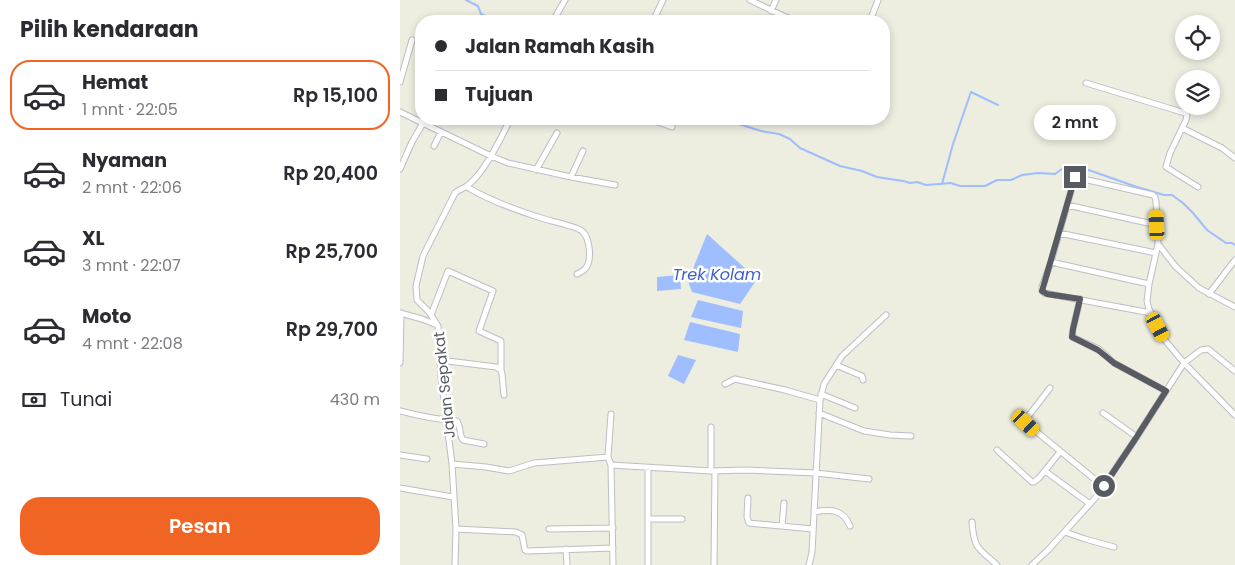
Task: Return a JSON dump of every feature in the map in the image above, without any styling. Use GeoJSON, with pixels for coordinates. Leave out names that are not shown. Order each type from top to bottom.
{"type":"FeatureCollection","features":[{"type":"Feature","properties":{"kind":"street"},"geometry":{"type":"LineString","coordinates":[[556,15],[565,0]]}},
{"type":"Feature","properties":{"kind":"street"},"geometry":{"type":"LineString","coordinates":[[657,15],[663,0]]}},
{"type":"Feature","properties":{"kind":"street"},"geometry":{"type":"LineString","coordinates":[[750,0],[780,15]]}},
{"type":"Feature","properties":{"kind":"street"},"geometry":{"type":"LineString","coordinates":[[771,11],[776,0]]}},
{"type":"Feature","properties":{"kind":"street"},"geometry":{"type":"LineString","coordinates":[[872,15],[878,0]]}},
{"type":"Feature","properties":{"kind":"street"},"geometry":{"type":"LineString","coordinates":[[400,82],[412,40]]}},
{"type":"Feature","properties":{"kind":"street"},"geometry":{"type":"LineString","coordinates":[[1086,83],[1185,113],[1187,117],[1170,153],[1166,167],[1198,187]]}},
{"type":"Feature","properties":{"kind":"street"},"geometry":{"type":"LineString","coordinates":[[400,112],[415,120]]}},
{"type":"Feature","properties":{"kind":"street"},"geometry":{"type":"LineString","coordinates":[[400,168],[412,142],[426,125],[508,163],[615,185]]}},
{"type":"Feature","properties":{"kind":"street","name":"Jalan Sepakat"},"geometry":{"type":"LineString","coordinates":[[455,565],[456,529],[452,464],[441,377],[438,326],[417,300],[416,286],[424,256],[455,193],[467,187],[476,178],[491,156],[507,125]]}},
{"type":"Feature","properties":{"kind":"street"},"geometry":{"type":"LineString","coordinates":[[666,125],[672,127]]}},
{"type":"Feature","properties":{"kind":"street"},"geometry":{"type":"LineString","coordinates":[[1182,128],[1222,148],[1235,158]]}},
{"type":"Feature","properties":{"kind":"street"},"geometry":{"type":"LineString","coordinates":[[434,146],[441,132]]}},
{"type":"Feature","properties":{"kind":"street"},"geometry":{"type":"LineString","coordinates":[[536,170],[557,133]]}},
{"type":"Feature","properties":{"kind":"street"},"geometry":{"type":"LineString","coordinates":[[571,177],[583,151]]}},
{"type":"Feature","properties":{"kind":"street"},"geometry":{"type":"LineString","coordinates":[[1151,313],[1047,294],[1042,291],[1075,177],[1155,197],[1158,244],[1147,301],[1151,313],[1164,339],[1184,363],[1235,415]]}},
{"type":"Feature","properties":{"kind":"street"},"geometry":{"type":"LineString","coordinates":[[467,187],[498,203],[583,231],[589,244],[590,257],[584,270],[577,274]]}},
{"type":"Feature","properties":{"kind":"street"},"geometry":{"type":"LineString","coordinates":[[1067,205],[1157,225]]}},
{"type":"Feature","properties":{"kind":"street"},"geometry":{"type":"LineString","coordinates":[[1059,233],[1156,253]]}},
{"type":"Feature","properties":{"kind":"street"},"geometry":{"type":"LineString","coordinates":[[1158,244],[1176,267],[1199,288],[1235,307]]}},
{"type":"Feature","properties":{"kind":"street"},"geometry":{"type":"LineString","coordinates":[[1210,294],[1235,260]]}},
{"type":"Feature","properties":{"kind":"street"},"geometry":{"type":"LineString","coordinates":[[1051,262],[1149,284]]}},
{"type":"Feature","properties":{"kind":"street"},"geometry":{"type":"LineString","coordinates":[[431,315],[448,271],[492,291],[479,331],[501,341],[501,370],[504,395]]}},
{"type":"Feature","properties":{"kind":"street"},"geometry":{"type":"LineString","coordinates":[[1080,299],[1072,337],[1094,347],[1114,363],[1166,391]]}},
{"type":"Feature","properties":{"kind":"street"},"geometry":{"type":"LineString","coordinates":[[400,363],[400,313],[438,326]]}},
{"type":"Feature","properties":{"kind":"street"},"geometry":{"type":"LineString","coordinates":[[809,565],[812,552],[820,397],[824,384],[842,356],[886,315]]}},
{"type":"Feature","properties":{"kind":"street"},"geometry":{"type":"LineString","coordinates":[[1032,565],[1065,532],[1104,486],[1184,363],[1201,350],[1208,350],[1235,371]]}},
{"type":"Feature","properties":{"kind":"street"},"geometry":{"type":"LineString","coordinates":[[440,360],[496,367],[501,370]]}},
{"type":"Feature","properties":{"kind":"street"},"geometry":{"type":"LineString","coordinates":[[836,365],[862,376],[863,380]]}},
{"type":"Feature","properties":{"kind":"street"},"geometry":{"type":"LineString","coordinates":[[725,384],[735,378],[820,397],[855,408]]}},
{"type":"Feature","properties":{"kind":"street"},"geometry":{"type":"LineString","coordinates":[[1050,388],[1026,419],[1026,422],[1034,431],[1104,486]]}},
{"type":"Feature","properties":{"kind":"street"},"geometry":{"type":"LineString","coordinates":[[400,411],[423,417],[458,422],[463,440],[484,444]]}},
{"type":"Feature","properties":{"kind":"street"},"geometry":{"type":"LineString","coordinates":[[819,413],[864,431],[911,436]]}},
{"type":"Feature","properties":{"kind":"street"},"geometry":{"type":"LineString","coordinates":[[1103,413],[1137,437]]}},
{"type":"Feature","properties":{"kind":"street"},"geometry":{"type":"LineString","coordinates":[[611,414],[608,457],[611,465],[612,565]]}},
{"type":"Feature","properties":{"kind":"street"},"geometry":{"type":"LineString","coordinates":[[711,427],[714,565]]}},
{"type":"Feature","properties":{"kind":"street"},"geometry":{"type":"LineString","coordinates":[[997,450],[1032,482],[1037,482],[1060,452]]}},
{"type":"Feature","properties":{"kind":"street"},"geometry":{"type":"LineString","coordinates":[[400,455],[427,460]]}},
{"type":"Feature","properties":{"kind":"street"},"geometry":{"type":"LineString","coordinates":[[452,464],[509,471],[534,463],[608,457]]}},
{"type":"Feature","properties":{"kind":"street"},"geometry":{"type":"LineString","coordinates":[[611,465],[713,471],[745,470],[816,473],[869,479]]}},
{"type":"Feature","properties":{"kind":"street"},"geometry":{"type":"LineString","coordinates":[[648,468],[648,565]]}},
{"type":"Feature","properties":{"kind":"street"},"geometry":{"type":"LineString","coordinates":[[1045,471],[1090,504]]}},
{"type":"Feature","properties":{"kind":"street"},"geometry":{"type":"LineString","coordinates":[[400,488],[453,497]]}},
{"type":"Feature","properties":{"kind":"street"},"geometry":{"type":"LineString","coordinates":[[748,498],[747,517],[749,523],[813,529]]}},
{"type":"Feature","properties":{"kind":"street"},"geometry":{"type":"LineString","coordinates":[[782,526],[784,503]]}},
{"type":"Feature","properties":{"kind":"street"},"geometry":{"type":"LineString","coordinates":[[814,512],[822,510],[839,512],[844,515],[850,526]]}},
{"type":"Feature","properties":{"kind":"street"},"geometry":{"type":"LineString","coordinates":[[648,520],[682,519]]}},
{"type":"Feature","properties":{"kind":"street"},"geometry":{"type":"LineString","coordinates":[[972,522],[976,547],[997,565]]}},
{"type":"Feature","properties":{"kind":"street"},"geometry":{"type":"LineString","coordinates":[[549,530],[612,528]]}},
{"type":"Feature","properties":{"kind":"street"},"geometry":{"type":"LineString","coordinates":[[456,529],[516,532],[522,535],[524,547],[527,551],[613,548]]}},
{"type":"Feature","properties":{"kind":"street"},"geometry":{"type":"LineString","coordinates":[[1065,532],[1085,540],[1114,547]]}},
{"type":"Feature","properties":{"kind":"street"},"geometry":{"type":"LineString","coordinates":[[566,549],[566,565]]}},
{"type":"Feature","properties":{"kind":"water","name":"Trek Kolam"},"geometry":{"type":"Polygon","coordinates":[[[707,234],[757,279],[740,304],[692,292],[688,281],[707,234]]]}},
{"type":"Feature","properties":{"kind":"water"},"geometry":{"type":"Polygon","coordinates":[[[680,275],[681,289],[657,291],[657,277],[680,275]]]}},
{"type":"Feature","properties":{"kind":"water"},"geometry":{"type":"Polygon","coordinates":[[[698,300],[743,311],[741,328],[691,317],[698,300]]]}},
{"type":"Feature","properties":{"kind":"water"},"geometry":{"type":"Polygon","coordinates":[[[690,322],[740,334],[738,352],[684,340],[690,322]]]}},
{"type":"Feature","properties":{"kind":"water"},"geometry":{"type":"Polygon","coordinates":[[[678,355],[696,360],[684,384],[668,376],[678,355]]]}},
{"type":"Feature","properties":{"kind":"waterway"},"geometry":{"type":"LineString","coordinates":[[466,0],[478,6],[483,15]]}},
{"type":"Feature","properties":{"kind":"waterway"},"geometry":{"type":"LineString","coordinates":[[942,184],[953,144],[971,92],[998,105]]}},
{"type":"Feature","properties":{"kind":"waterway"},"geometry":{"type":"LineString","coordinates":[[742,125],[779,134],[790,139],[800,148],[840,166],[877,177],[910,183],[917,182],[926,185],[951,183],[960,186],[985,186],[997,180],[1011,180],[1022,175],[1038,173],[1055,174],[1062,169],[1083,168],[1134,186],[1164,195],[1172,195],[1183,203],[1207,230],[1226,243],[1235,245]]}},
{"type":"Feature","properties":{"kind":"route"},"geometry":{"type":"LineString","coordinates":[[1075,177],[1042,291],[1047,294],[1080,299],[1072,337],[1089,344],[1114,363],[1166,391],[1104,486]]}}]}
